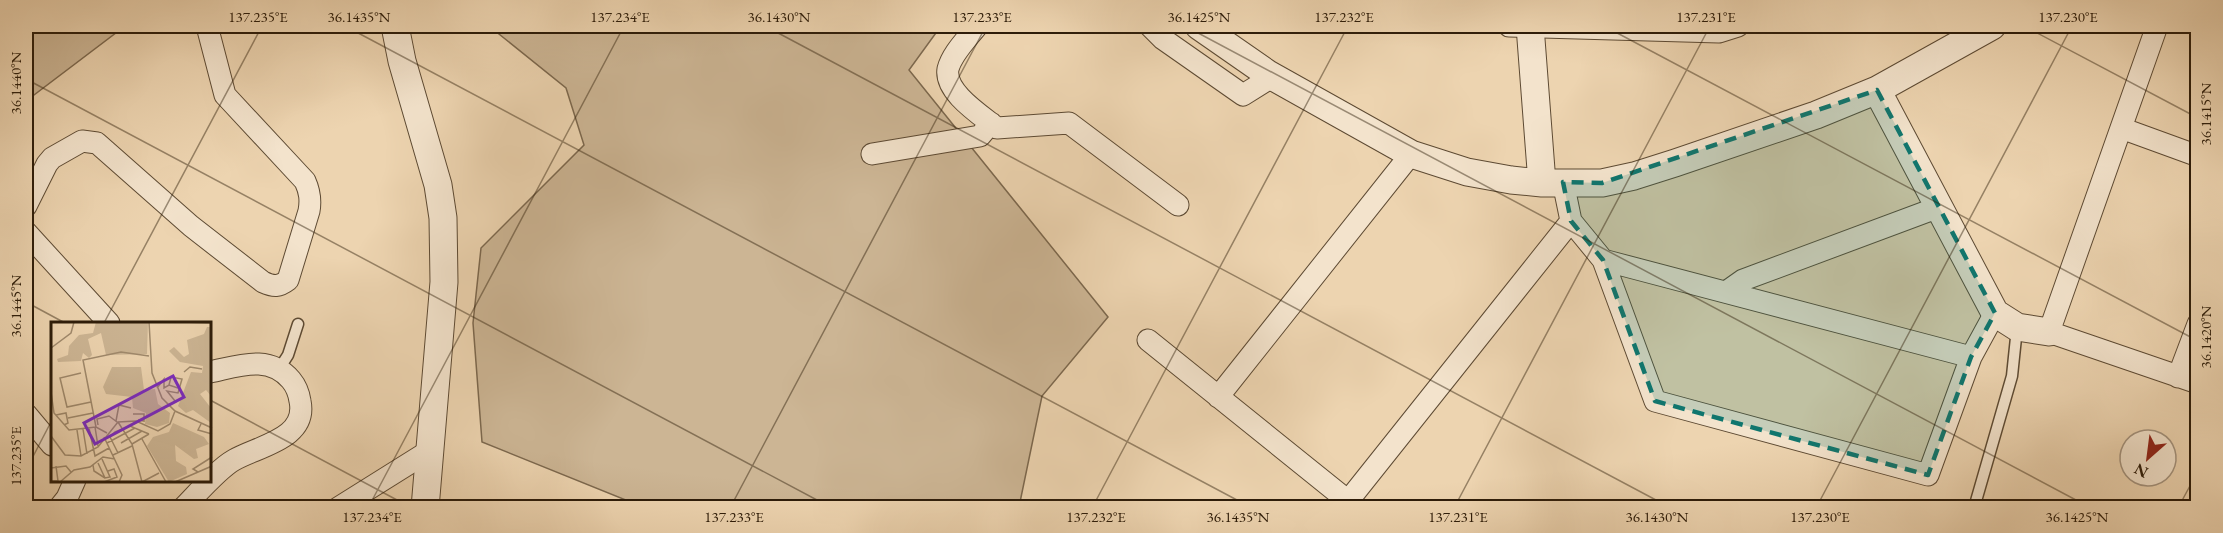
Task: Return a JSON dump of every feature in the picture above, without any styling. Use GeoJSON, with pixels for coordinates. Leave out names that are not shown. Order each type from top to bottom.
{"type":"FeatureCollection","features":[{"type":"Feature","properties":{"kind":"street"},"geometry":{"type":"LineString","coordinates":[[26,206],[52,158],[82,141],[97,143],[191,226],[263,282],[273,287],[288,280],[309,211],[311,200],[309,191],[305,182],[225,95],[207,26]]}},
{"type":"Feature","properties":{"kind":"street"},"geometry":{"type":"LineString","coordinates":[[395,26],[402,61],[438,185],[443,218],[444,282],[425,507]]}},
{"type":"Feature","properties":{"kind":"street"},"geometry":{"type":"LineString","coordinates":[[977,26],[955,55],[949,67],[948,75],[958,96],[997,128],[1069,123],[1178,205]]}},
{"type":"Feature","properties":{"kind":"street"},"geometry":{"type":"LineString","coordinates":[[1150,26],[1163,39],[1243,95],[1272,76]]}},
{"type":"Feature","properties":{"kind":"street"},"geometry":{"type":"LineString","coordinates":[[1199,26],[1272,76],[1411,154],[1467,172],[1510,180],[1602,183],[1634,176],[1816,115],[1877,90],[1980,29]]}},
{"type":"Feature","properties":{"kind":"street"},"geometry":{"type":"LineString","coordinates":[[1738,26],[1719,32],[1523,26],[1552,182],[1571,221],[1603,260],[1654,401],[1928,475],[1971,357],[2006,320]]}},
{"type":"Feature","properties":{"kind":"street"},"geometry":{"type":"LineString","coordinates":[[2049,332],[2157,26]]}},
{"type":"Feature","properties":{"kind":"street"},"geometry":{"type":"LineString","coordinates":[[1877,90],[1939,207],[2006,320],[2049,332],[2188,380],[2198,324]]}},
{"type":"Feature","properties":{"kind":"street"},"geometry":{"type":"LineString","coordinates":[[872,154],[980,136],[991,123]]}},
{"type":"Feature","properties":{"kind":"street"},"geometry":{"type":"LineString","coordinates":[[2121,128],[2198,156]]}},
{"type":"Feature","properties":{"kind":"street"},"geometry":{"type":"LineString","coordinates":[[1218,397],[1411,154]]}},
{"type":"Feature","properties":{"kind":"street"},"geometry":{"type":"LineString","coordinates":[[1726,292],[1743,280],[1939,207]]}},
{"type":"Feature","properties":{"kind":"street"},"geometry":{"type":"LineString","coordinates":[[1148,340],[1348,501],[1571,221]]}},
{"type":"Feature","properties":{"kind":"street"},"geometry":{"type":"LineString","coordinates":[[26,232],[108,322]]}},
{"type":"Feature","properties":{"kind":"street"},"geometry":{"type":"LineString","coordinates":[[1603,260],[1971,357]]}},
{"type":"Feature","properties":{"kind":"street"},"geometry":{"type":"LineString","coordinates":[[212,372],[256,363],[272,365],[293,382],[301,406],[295,427],[285,437],[232,461],[212,480]]}},
{"type":"Feature","properties":{"kind":"street"},"geometry":{"type":"LineString","coordinates":[[26,414],[51,444]]}},
{"type":"Feature","properties":{"kind":"street"},"geometry":{"type":"LineString","coordinates":[[338,507],[429,451]]}},
{"type":"Feature","properties":{"kind":"street"},"geometry":{"type":"LineString","coordinates":[[59,507],[67,498],[74,482]]}},
{"type":"Feature","properties":{"kind":"street"},"geometry":{"type":"LineString","coordinates":[[183,507],[210,482]]}},
{"type":"Feature","properties":{"kind":"lane"},"geometry":{"type":"LineString","coordinates":[[1974,507],[2012,376],[2006,320]]}},
{"type":"Feature","properties":{"kind":"lane"},"geometry":{"type":"LineString","coordinates":[[279,369],[288,355],[298,324]]}},
{"type":"Feature","properties":{"kind":"highlighted area"},"geometry":{"type":"Polygon","coordinates":[[[1877,90],[1995,313],[1971,357],[1928,475],[1655,401],[1603,260],[1571,221],[1563,182],[1602,183],[1877,90]]]}},
{"type":"Feature","properties":{"kind":"shaded area"},"geometry":{"type":"Polygon","coordinates":[[[26,26],[125,26],[26,101],[26,26]]]}},
{"type":"Feature","properties":{"kind":"shaded area"},"geometry":{"type":"Polygon","coordinates":[[[489,26],[941,26],[909,70],[1108,317],[1042,396],[1019,507],[643,507],[482,442],[473,323],[481,248],[584,145],[566,88],[489,26]]]}}]}
